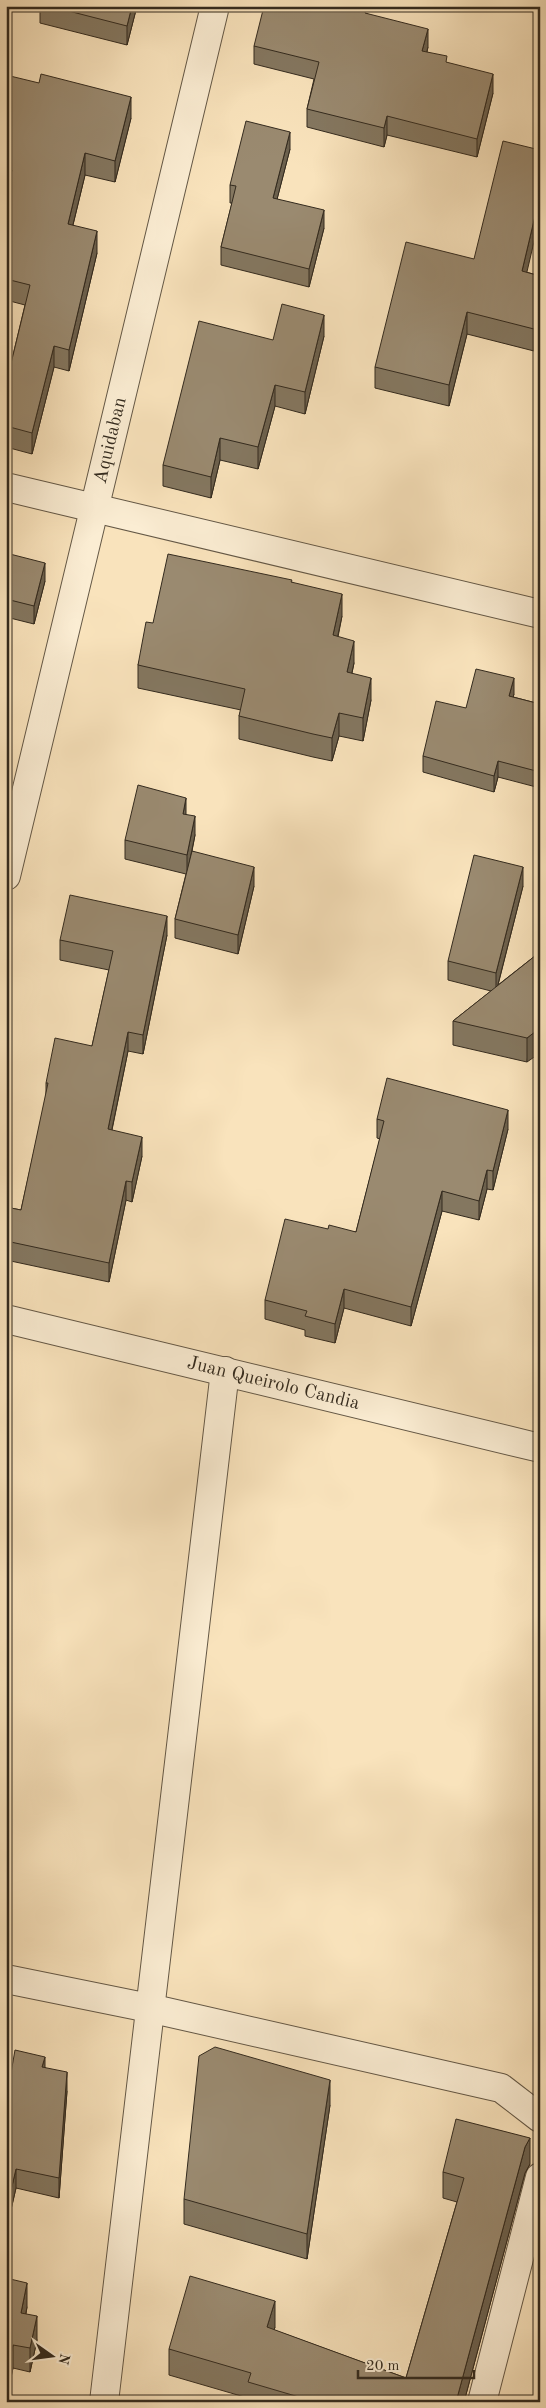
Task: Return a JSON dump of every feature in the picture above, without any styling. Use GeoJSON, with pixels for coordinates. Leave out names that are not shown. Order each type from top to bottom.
{"type":"FeatureCollection","features":[{"type":"Feature","properties":{"kind":"street","name":"Aquidaban"},"geometry":{"type":"LineString","coordinates":[[6,876],[97,507],[215,6]]}},
{"type":"Feature","properties":{"kind":"street"},"geometry":{"type":"LineString","coordinates":[[6,487],[97,507],[540,614]]}},
{"type":"Feature","properties":{"kind":"street","name":"Juan Queirolo Candia"},"geometry":{"type":"LineString","coordinates":[[6,1319],[540,1448]]}},
{"type":"Feature","properties":{"kind":"street"},"geometry":{"type":"LineString","coordinates":[[104,2402],[225,1372]]}},
{"type":"Feature","properties":{"kind":"street"},"geometry":{"type":"LineString","coordinates":[[6,1979],[149,2008],[501,2088],[540,2118]]}},
{"type":"Feature","properties":{"kind":"street"},"geometry":{"type":"LineString","coordinates":[[482,2402],[540,2177]]}},
{"type":"Feature","properties":{"kind":"building"},"geometry":{"type":"Polygon","coordinates":[[[49,6],[132,6],[127,26],[49,6]]]}},
{"type":"Feature","properties":{"kind":"building"},"geometry":{"type":"Polygon","coordinates":[[[264,6],[352,6],[366,10],[365,13],[428,29],[422,51],[447,56],[446,62],[493,74],[477,139],[387,116],[384,128],[307,109],[319,62],[254,46],[264,6]]]}},
{"type":"Feature","properties":{"kind":"building"},"geometry":{"type":"Polygon","coordinates":[[[41,74],[131,97],[115,161],[85,153],[68,224],[97,231],[69,350],[54,346],[32,433],[6,426],[6,375],[8,376],[30,285],[6,279],[6,195],[12,170],[6,169],[6,155],[9,142],[6,141],[6,75],[39,83],[41,74]]]}},
{"type":"Feature","properties":{"kind":"building"},"geometry":{"type":"Polygon","coordinates":[[[246,121],[290,132],[273,198],[324,210],[309,269],[221,247],[236,186],[230,185],[246,121]]]}},
{"type":"Feature","properties":{"kind":"building"},"geometry":{"type":"Polygon","coordinates":[[[503,141],[540,150],[540,195],[522,271],[540,276],[540,308],[534,329],[467,312],[449,385],[375,367],[406,242],[474,259],[503,141]]]}},
{"type":"Feature","properties":{"kind":"building"},"geometry":{"type":"Polygon","coordinates":[[[282,304],[324,315],[305,392],[275,385],[258,447],[220,438],[211,477],[163,465],[199,321],[273,340],[282,304]]]}},
{"type":"Feature","properties":{"kind":"building"},"geometry":{"type":"Polygon","coordinates":[[[6,553],[45,563],[34,606],[6,599],[6,553]]]}},
{"type":"Feature","properties":{"kind":"building"},"geometry":{"type":"Polygon","coordinates":[[[168,554],[292,580],[291,582],[342,594],[333,635],[354,641],[347,672],[371,678],[363,718],[339,713],[332,738],[313,734],[239,716],[245,689],[138,665],[146,622],[153,623],[168,554]]]}},
{"type":"Feature","properties":{"kind":"building"},"geometry":{"type":"Polygon","coordinates":[[[476,669],[514,678],[509,696],[540,704],[540,772],[498,761],[494,776],[423,756],[436,701],[466,708],[476,669]]]}},
{"type":"Feature","properties":{"kind":"building"},"geometry":{"type":"Polygon","coordinates":[[[138,785],[186,798],[183,814],[195,816],[187,855],[125,840],[138,785]]]}},
{"type":"Feature","properties":{"kind":"building"},"geometry":{"type":"Polygon","coordinates":[[[192,851],[254,867],[238,935],[175,919],[192,851]]]}},
{"type":"Feature","properties":{"kind":"building"},"geometry":{"type":"Polygon","coordinates":[[[474,855],[523,867],[496,973],[448,961],[474,855]]]}},
{"type":"Feature","properties":{"kind":"building"},"geometry":{"type":"Polygon","coordinates":[[[70,895],[167,916],[143,1035],[128,1032],[108,1129],[142,1137],[132,1182],[126,1181],[109,1263],[6,1241],[6,1207],[21,1210],[48,1083],[46,1083],[55,1038],[92,1046],[113,951],[60,940],[70,895]]]}},
{"type":"Feature","properties":{"kind":"building"},"geometry":{"type":"Polygon","coordinates":[[[540,952],[540,1028],[527,1038],[453,1021],[540,952]]]}},
{"type":"Feature","properties":{"kind":"building"},"geometry":{"type":"Polygon","coordinates":[[[387,1078],[508,1110],[493,1171],[487,1170],[479,1201],[442,1191],[411,1307],[344,1289],[335,1324],[305,1316],[307,1311],[265,1300],[285,1219],[328,1229],[329,1225],[356,1232],[384,1121],[377,1119],[387,1078]]]}},
{"type":"Feature","properties":{"kind":"building"},"geometry":{"type":"Polygon","coordinates":[[[215,2047],[330,2080],[307,2234],[184,2199],[199,2056],[215,2047]]]}},
{"type":"Feature","properties":{"kind":"building"},"geometry":{"type":"Polygon","coordinates":[[[15,2050],[45,2057],[42,2067],[67,2072],[59,2178],[16,2169],[6,2212],[6,2072],[11,2073],[15,2050]]]}},
{"type":"Feature","properties":{"kind":"building"},"geometry":{"type":"Polygon","coordinates":[[[456,2119],[530,2138],[525,2147],[456,2402],[298,2402],[299,2397],[248,2382],[251,2373],[169,2349],[190,2276],[275,2301],[267,2327],[406,2378],[464,2178],[443,2172],[456,2119]]]}},
{"type":"Feature","properties":{"kind":"building"},"geometry":{"type":"Polygon","coordinates":[[[6,2278],[27,2283],[21,2313],[37,2316],[30,2348],[13,2345],[7,2372],[6,2372],[6,2278]]]}}]}
